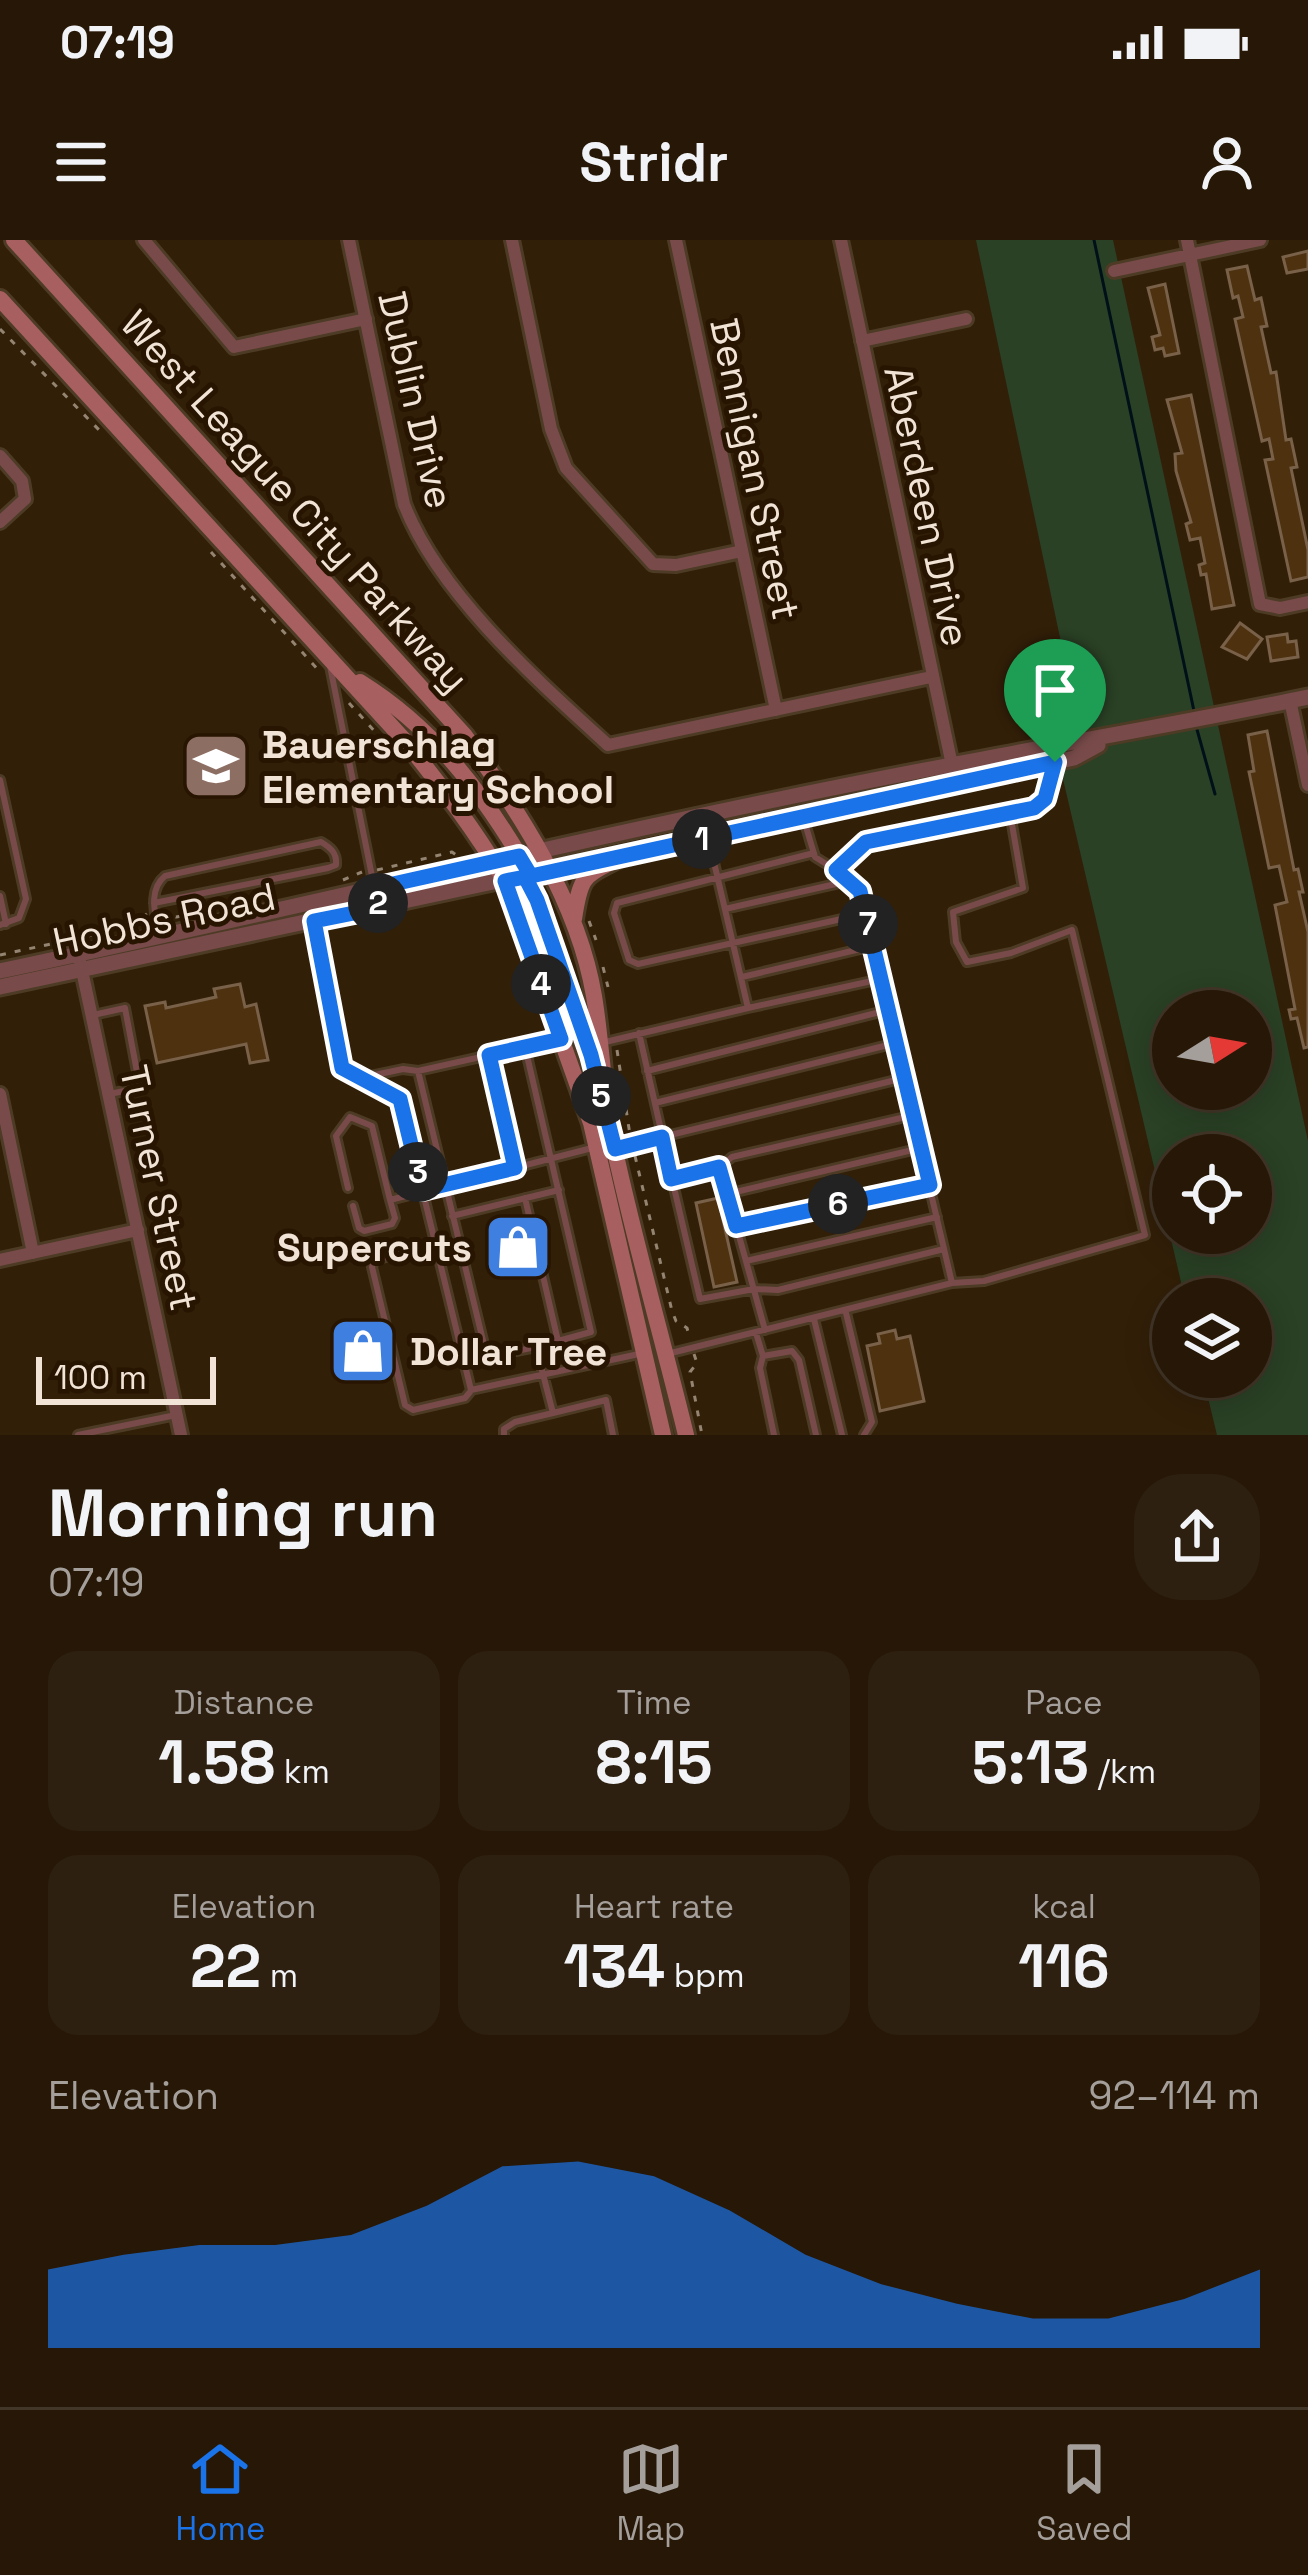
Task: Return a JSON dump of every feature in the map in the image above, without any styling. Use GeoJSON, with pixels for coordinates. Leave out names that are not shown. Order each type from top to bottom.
{"type":"FeatureCollection","features":[{"type":"Feature","properties":{"kind":"main road","name":"West League City Parkway"},"geometry":{"type":"LineString","coordinates":[[14,240],[465,736],[509,798],[538,851],[535,875],[573,926],[594,996],[608,1145],[643,1353],[664,1435]]}},
{"type":"Feature","properties":{"kind":"main road","name":"West League City Parkway"},"geometry":{"type":"LineString","coordinates":[[0,298],[405,741],[459,808],[493,861],[505,881],[561,1039],[608,1145],[686,1435]]}},
{"type":"Feature","properties":{"kind":"main road"},"geometry":{"type":"LineString","coordinates":[[331,660],[387,699],[442,747],[535,875],[537,900],[578,1015],[608,1145]]}},
{"type":"Feature","properties":{"kind":"main road"},"geometry":{"type":"LineString","coordinates":[[573,926],[577,890],[584,879],[625,855]]}},
{"type":"Feature","properties":{"kind":"main road"},"geometry":{"type":"LineString","coordinates":[[643,1353],[666,1354]]}},
{"type":"Feature","properties":{"kind":"street"},"geometry":{"type":"LineString","coordinates":[[144,240],[235,347],[366,320]]}},
{"type":"Feature","properties":{"kind":"street","name":"Dublin Drive"},"geometry":{"type":"LineString","coordinates":[[349,240],[404,504],[414,531],[482,622],[608,746],[931,677]]}},
{"type":"Feature","properties":{"kind":"street"},"geometry":{"type":"LineString","coordinates":[[512,240],[551,429],[566,468],[652,564],[676,565],[742,551]]}},
{"type":"Feature","properties":{"kind":"street","name":"Bennigan Street"},"geometry":{"type":"LineString","coordinates":[[676,240],[776,710]]}},
{"type":"Feature","properties":{"kind":"street","name":"Aberdeen Drive"},"geometry":{"type":"LineString","coordinates":[[841,240],[956,784]]}},
{"type":"Feature","properties":{"kind":"street"},"geometry":{"type":"LineString","coordinates":[[1187,240],[1259,604],[1280,608],[1308,602]]}},
{"type":"Feature","properties":{"kind":"street"},"geometry":{"type":"LineString","coordinates":[[1114,271],[1260,240]]}},
{"type":"Feature","properties":{"kind":"street"},"geometry":{"type":"LineString","coordinates":[[862,341],[966,319]]}},
{"type":"Feature","properties":{"kind":"street"},"geometry":{"type":"LineString","coordinates":[[0,456],[22,482],[22,501],[0,522]]}},
{"type":"Feature","properties":{"kind":"street","name":"Hobbs Road"},"geometry":{"type":"LineString","coordinates":[[161,945],[373,879],[493,861],[951,765],[1308,697]]}},
{"type":"Feature","properties":{"kind":"street"},"geometry":{"type":"LineString","coordinates":[[1290,700],[1308,785]]}},
{"type":"Feature","properties":{"kind":"street","name":"Hobbs Road"},"geometry":{"type":"LineString","coordinates":[[0,971],[80,962],[379,908],[1074,758],[1111,738]]}},
{"type":"Feature","properties":{"kind":"street","name":"Hobbs Road"},"geometry":{"type":"LineString","coordinates":[[0,987],[80,962]]}},
{"type":"Feature","properties":{"kind":"street","name":"Turner Street"},"geometry":{"type":"LineString","coordinates":[[80,962],[181,1435]]}},
{"type":"Feature","properties":{"kind":"street"},"geometry":{"type":"LineString","coordinates":[[0,1094],[33,1253]]}},
{"type":"Feature","properties":{"kind":"street"},"geometry":{"type":"LineString","coordinates":[[0,1260],[138,1230]]}},
{"type":"Feature","properties":{"kind":"lane"},"geometry":{"type":"LineString","coordinates":[[331,660],[379,908]]}},
{"type":"Feature","properties":{"kind":"lane"},"geometry":{"type":"LineString","coordinates":[[836,870],[866,842],[1034,808],[1045,799],[1055,762]]}},
{"type":"Feature","properties":{"kind":"lane"},"geometry":{"type":"LineString","coordinates":[[0,780],[26,899],[19,918],[3,924],[0,896]]}},
{"type":"Feature","properties":{"kind":"lane"},"geometry":{"type":"LineString","coordinates":[[666,1354],[952,1283],[984,1281],[1144,1235],[1072,930],[1011,953],[967,962],[956,942],[952,912],[1023,888],[1010,813]]}},
{"type":"Feature","properties":{"kind":"lane"},"geometry":{"type":"LineString","coordinates":[[803,817],[814,853],[860,891],[952,1283]]}},
{"type":"Feature","properties":{"kind":"lane"},"geometry":{"type":"LineString","coordinates":[[708,837],[748,1008]]}},
{"type":"Feature","properties":{"kind":"lane"},"geometry":{"type":"LineString","coordinates":[[154,902],[328,868],[336,866],[337,858],[321,842],[165,877],[154,889],[154,902],[161,945]]}},
{"type":"Feature","properties":{"kind":"lane"},"geometry":{"type":"LineString","coordinates":[[814,853],[620,901],[614,913],[629,960],[634,964],[865,914]]}},
{"type":"Feature","properties":{"kind":"lane"},"geometry":{"type":"LineString","coordinates":[[724,909],[849,881]]}},
{"type":"Feature","properties":{"kind":"lane"},"geometry":{"type":"LineString","coordinates":[[314,921],[342,1068],[400,1099],[436,1245],[471,1390],[466,1398],[413,1410],[405,1406],[372,1267],[374,1260],[436,1245]]}},
{"type":"Feature","properties":{"kind":"lane"},"geometry":{"type":"LineString","coordinates":[[740,977],[873,946]]}},
{"type":"Feature","properties":{"kind":"lane"},"geometry":{"type":"LineString","coordinates":[[599,1044],[880,979]]}},
{"type":"Feature","properties":{"kind":"lane"},"geometry":{"type":"LineString","coordinates":[[92,1016],[125,1008],[140,1088],[109,1094]]}},
{"type":"Feature","properties":{"kind":"lane"},"geometry":{"type":"LineString","coordinates":[[647,1071],[888,1010]]}},
{"type":"Feature","properties":{"kind":"lane"},"geometry":{"type":"LineString","coordinates":[[639,1033],[700,1299],[754,1289],[778,1290],[944,1249]]}},
{"type":"Feature","properties":{"kind":"lane"},"geometry":{"type":"LineString","coordinates":[[361,1078],[403,1069],[418,1071],[561,1039]]}},
{"type":"Feature","properties":{"kind":"lane"},"geometry":{"type":"LineString","coordinates":[[654,1103],[896,1043]]}},
{"type":"Feature","properties":{"kind":"lane"},"geometry":{"type":"LineString","coordinates":[[418,1071],[486,1353],[492,1356],[536,1347],[591,1332],[525,1047]]}},
{"type":"Feature","properties":{"kind":"lane"},"geometry":{"type":"LineString","coordinates":[[489,1055],[515,1168]]}},
{"type":"Feature","properties":{"kind":"lane"},"geometry":{"type":"LineString","coordinates":[[390,1201],[445,1184],[904,1078]]}},
{"type":"Feature","properties":{"kind":"lane"},"geometry":{"type":"LineString","coordinates":[[671,1179],[719,1167],[732,1157],[914,1115]]}},
{"type":"Feature","properties":{"kind":"lane"},"geometry":{"type":"LineString","coordinates":[[348,1188],[336,1136],[350,1117],[372,1126],[392,1224],[364,1231],[353,1206]]}},
{"type":"Feature","properties":{"kind":"lane"},"geometry":{"type":"LineString","coordinates":[[727,1194],[921,1148]]}},
{"type":"Feature","properties":{"kind":"lane"},"geometry":{"type":"LineString","coordinates":[[719,1167],[754,1289],[763,1356],[760,1368],[774,1435]]}},
{"type":"Feature","properties":{"kind":"lane"},"geometry":{"type":"LineString","coordinates":[[736,1226],[930,1185]]}},
{"type":"Feature","properties":{"kind":"lane"},"geometry":{"type":"LineString","coordinates":[[452,1216],[559,1190]]}},
{"type":"Feature","properties":{"kind":"lane"},"geometry":{"type":"LineString","coordinates":[[525,1198],[558,1342]]}},
{"type":"Feature","properties":{"kind":"lane"},"geometry":{"type":"LineString","coordinates":[[746,1261],[937,1217]]}},
{"type":"Feature","properties":{"kind":"lane"},"geometry":{"type":"LineString","coordinates":[[846,1311],[872,1422],[864,1435]]}},
{"type":"Feature","properties":{"kind":"lane"},"geometry":{"type":"LineString","coordinates":[[814,1319],[842,1435]]}},
{"type":"Feature","properties":{"kind":"lane"},"geometry":{"type":"LineString","coordinates":[[536,1347],[553,1413]]}},
{"type":"Feature","properties":{"kind":"lane"},"geometry":{"type":"LineString","coordinates":[[763,1356],[792,1351],[799,1360],[816,1435]]}},
{"type":"Feature","properties":{"kind":"lane"},"geometry":{"type":"LineString","coordinates":[[471,1390],[643,1353]]}},
{"type":"Feature","properties":{"kind":"lane"},"geometry":{"type":"LineString","coordinates":[[504,1435],[514,1421],[605,1400],[613,1435]]}},
{"type":"Feature","properties":{"kind":"lane"},"geometry":{"type":"LineString","coordinates":[[79,1435],[176,1415]]}},
{"type":"Feature","properties":{"kind":"path"},"geometry":{"type":"LineString","coordinates":[[0,329],[112,443]]}},
{"type":"Feature","properties":{"kind":"path"},"geometry":{"type":"LineString","coordinates":[[202,541],[401,760]]}},
{"type":"Feature","properties":{"kind":"path"},"geometry":{"type":"LineString","coordinates":[[338,882],[373,879],[452,852],[464,855]]}},
{"type":"Feature","properties":{"kind":"path"},"geometry":{"type":"LineString","coordinates":[[0,955],[129,927],[144,915],[187,915]]}},
{"type":"Feature","properties":{"kind":"green space"},"geometry":{"type":"Polygon","coordinates":[[[976,240],[1113,240],[1308,1141],[1308,1435],[1217,1435],[1208,1398],[1272,1398],[1272,1278],[1180,1278],[1174,1254],[1272,1254],[1272,1134],[1152,1134],[1152,1158],[1063,779],[1073,699],[976,240]]]}},
{"type":"Feature","properties":{"kind":"building"},"geometry":{"type":"Polygon","coordinates":[[[1308,251],[1308,269],[1287,273],[1283,257],[1308,251]]]}},
{"type":"Feature","properties":{"kind":"building"},"geometry":{"type":"Polygon","coordinates":[[[1247,266],[1255,300],[1261,298],[1267,326],[1261,327],[1271,373],[1276,372],[1286,440],[1291,439],[1297,467],[1291,468],[1308,550],[1308,577],[1291,581],[1265,460],[1273,459],[1269,439],[1262,441],[1235,319],[1243,317],[1227,270],[1247,266]]]}},
{"type":"Feature","properties":{"kind":"building"},"geometry":{"type":"Polygon","coordinates":[[[1165,284],[1179,353],[1165,356],[1163,348],[1155,350],[1152,337],[1160,335],[1148,288],[1165,284]]]}},
{"type":"Feature","properties":{"kind":"building"},"geometry":{"type":"Polygon","coordinates":[[[1191,395],[1234,605],[1212,609],[1206,574],[1201,575],[1199,565],[1205,563],[1200,538],[1190,540],[1186,524],[1191,522],[1175,454],[1182,453],[1167,400],[1191,395]]]}},
{"type":"Feature","properties":{"kind":"building"},"geometry":{"type":"Polygon","coordinates":[[[1240,623],[1262,639],[1247,659],[1222,647],[1240,623]]]}},
{"type":"Feature","properties":{"kind":"building"},"geometry":{"type":"Polygon","coordinates":[[[1287,634],[1288,642],[1296,641],[1298,657],[1271,661],[1267,637],[1287,634]]]}},
{"type":"Feature","properties":{"kind":"building"},"geometry":{"type":"Polygon","coordinates":[[[1267,731],[1308,932],[1308,1047],[1304,1048],[1297,1018],[1291,1019],[1289,1010],[1295,1009],[1275,905],[1287,902],[1279,866],[1269,868],[1249,772],[1254,771],[1248,735],[1267,731]]]}},
{"type":"Feature","properties":{"kind":"building"},"geometry":{"type":"Polygon","coordinates":[[[240,984],[245,1007],[256,1004],[268,1060],[250,1063],[246,1044],[157,1063],[145,1006],[165,1002],[166,1008],[216,997],[214,989],[240,984]]]}},
{"type":"Feature","properties":{"kind":"building"},"geometry":{"type":"Polygon","coordinates":[[[718,1198],[737,1282],[714,1287],[696,1203],[718,1198]]]}},
{"type":"Feature","properties":{"kind":"building"},"geometry":{"type":"Polygon","coordinates":[[[895,1330],[897,1339],[910,1336],[924,1401],[880,1411],[867,1346],[880,1343],[878,1334],[895,1330]]]}},
{"type":"Feature","properties":{"kind":"waterway"},"geometry":{"type":"LineString","coordinates":[[1094,240],[1194,711]]}},
{"type":"Feature","properties":{"kind":"waterway"},"geometry":{"type":"LineString","coordinates":[[1196,726],[1215,794]]}},
{"type":"Feature","properties":{"kind":"place","name":"Bauerschlag Elementary School"},"geometry":{"type":"Point","coordinates":[216,766]}},
{"type":"Feature","properties":{"kind":"place","name":"Supercuts"},"geometry":{"type":"Point","coordinates":[518,1247]}},
{"type":"Feature","properties":{"kind":"place","name":"Dollar Tree"},"geometry":{"type":"Point","coordinates":[363,1351]}},
{"type":"Feature","properties":{"kind":"route"},"geometry":{"type":"LineString","coordinates":[[1055,762],[1045,799],[1034,808],[866,842],[836,870],[860,891],[930,1185],[736,1226],[719,1167],[671,1179],[662,1137],[615,1149],[591,1055],[525,877],[505,881],[561,1039],[489,1055],[515,1168],[422,1190],[400,1099],[342,1068],[314,921],[379,908],[375,888],[519,856],[531,876],[1055,762]]}}]}
